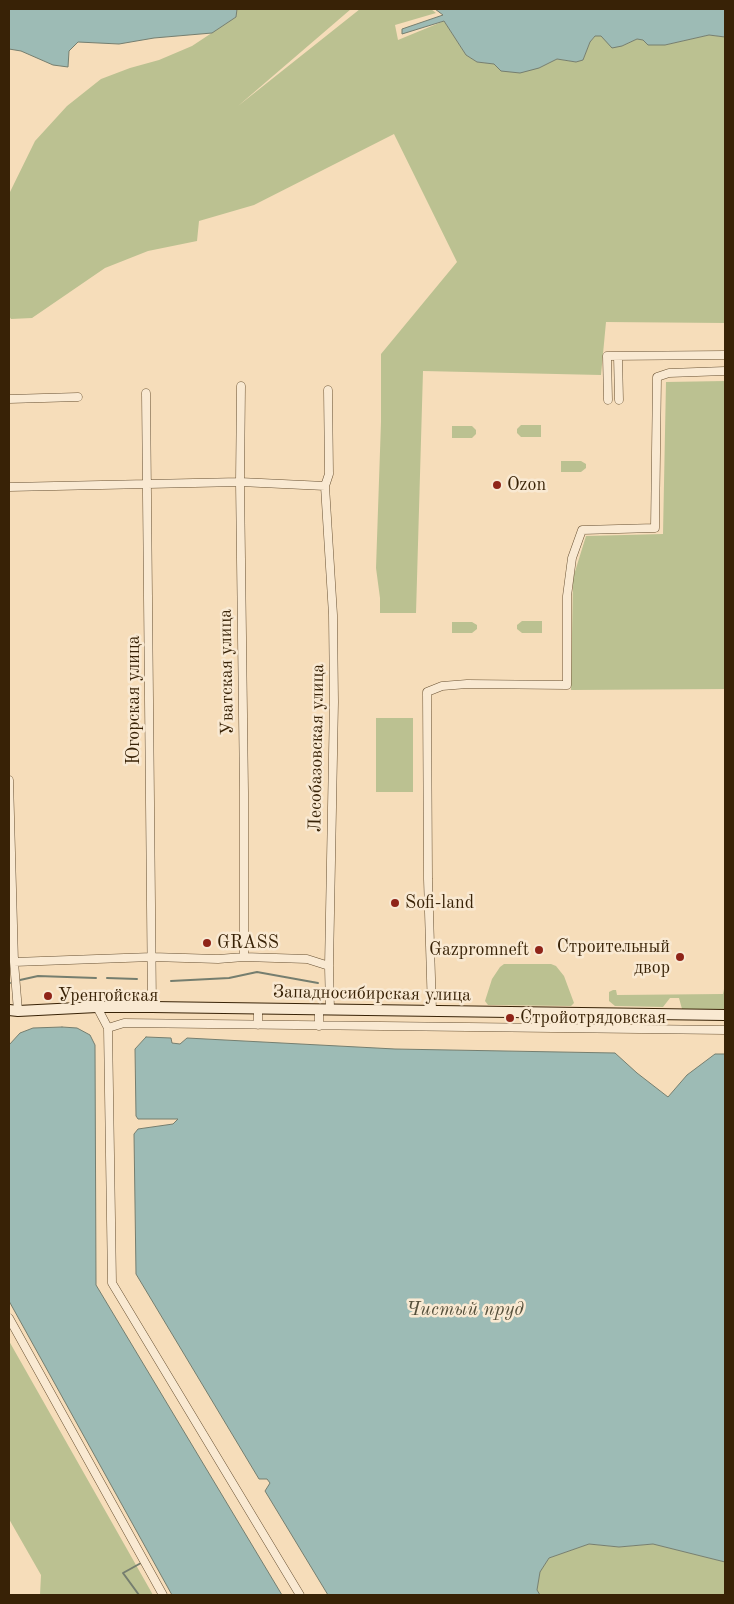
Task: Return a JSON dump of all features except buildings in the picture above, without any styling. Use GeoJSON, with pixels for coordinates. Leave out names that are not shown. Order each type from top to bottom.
{"type":"FeatureCollection","features":[{"type":"Feature","properties":{"kind":"main road","name":"Западносибирская улица"},"geometry":{"type":"LineString","coordinates":[[12,1012],[97,1007],[152,1007],[725,1015]]}},
{"type":"Feature","properties":{"kind":"street"},"geometry":{"type":"LineString","coordinates":[[608,400],[607,356],[725,355]]}},
{"type":"Feature","properties":{"kind":"street"},"geometry":{"type":"LineString","coordinates":[[618,356],[619,400]]}},
{"type":"Feature","properties":{"kind":"street"},"geometry":{"type":"LineString","coordinates":[[432,1011],[428,880],[427,692],[442,686],[467,684],[567,685],[567,596],[572,558],[582,530],[655,528],[657,377],[668,372],[725,370]]}},
{"type":"Feature","properties":{"kind":"street","name":"Уватская улица"},"geometry":{"type":"LineString","coordinates":[[241,386],[240,482],[244,957]]}},
{"type":"Feature","properties":{"kind":"street","name":"Лесобазовская улица"},"geometry":{"type":"LineString","coordinates":[[328,390],[329,474],[325,486],[333,615],[334,702],[329,966],[330,1010]]}},
{"type":"Feature","properties":{"kind":"street","name":"Югорская улица"},"geometry":{"type":"LineString","coordinates":[[146,393],[152,1007]]}},
{"type":"Feature","properties":{"kind":"street"},"geometry":{"type":"LineString","coordinates":[[9,399],[78,398]]}},
{"type":"Feature","properties":{"kind":"street"},"geometry":{"type":"LineString","coordinates":[[9,487],[240,482],[325,486]]}},
{"type":"Feature","properties":{"kind":"street"},"geometry":{"type":"LineString","coordinates":[[9,780],[12,1012]]}},
{"type":"Feature","properties":{"kind":"street"},"geometry":{"type":"LineString","coordinates":[[12,967],[152,956],[218,959],[244,957],[306,959],[329,966]]}},
{"type":"Feature","properties":{"kind":"street"},"geometry":{"type":"LineString","coordinates":[[97,1007],[108,1028],[112,1282],[300,1595]]}},
{"type":"Feature","properties":{"kind":"street"},"geometry":{"type":"LineString","coordinates":[[204,1008],[204,1024]]}},
{"type":"Feature","properties":{"kind":"street"},"geometry":{"type":"LineString","coordinates":[[258,1008],[258,1025]]}},
{"type":"Feature","properties":{"kind":"street"},"geometry":{"type":"LineString","coordinates":[[319,1010],[319,1026]]}},
{"type":"Feature","properties":{"kind":"street"},"geometry":{"type":"LineString","coordinates":[[517,1027],[520,1013]]}},
{"type":"Feature","properties":{"kind":"street"},"geometry":{"type":"LineString","coordinates":[[647,1014],[647,1029]]}},
{"type":"Feature","properties":{"kind":"street"},"geometry":{"type":"LineString","coordinates":[[108,1028],[124,1023],[725,1030]]}},
{"type":"Feature","properties":{"kind":"street"},"geometry":{"type":"LineString","coordinates":[[9,1318],[163,1595]]}},
{"type":"Feature","properties":{"kind":"green space"},"geometry":{"type":"Polygon","coordinates":[[[237,9],[351,9],[238,106],[360,9],[431,9],[436,13],[395,25],[398,40],[444,21],[466,55],[477,62],[539,68],[557,59],[576,62],[583,60],[590,42],[595,36],[601,36],[622,46],[637,39],[643,40],[648,45],[665,45],[709,35],[725,37],[725,323],[606,322],[601,375],[423,371],[416,613],[380,613],[376,568],[381,422],[381,354],[457,262],[394,134],[254,205],[199,221],[197,241],[148,251],[105,268],[32,318],[11,319],[9,316],[9,194],[35,141],[67,106],[101,79],[159,60],[192,46],[236,17],[237,9]]]}},
{"type":"Feature","properties":{"kind":"green space"},"geometry":{"type":"Polygon","coordinates":[[[725,381],[725,689],[571,690],[573,578],[586,536],[663,534],[666,382],[725,381]]]}},
{"type":"Feature","properties":{"kind":"green space"},"geometry":{"type":"Polygon","coordinates":[[[521,425],[541,425],[541,437],[521,437],[517,433],[517,429],[521,425]]]}},
{"type":"Feature","properties":{"kind":"green space"},"geometry":{"type":"Polygon","coordinates":[[[452,426],[472,426],[476,430],[476,434],[472,438],[452,438],[452,426]]]}},
{"type":"Feature","properties":{"kind":"green space"},"geometry":{"type":"Polygon","coordinates":[[[561,461],[581,461],[586,464],[586,468],[581,472],[561,472],[561,461]]]}},
{"type":"Feature","properties":{"kind":"green space"},"geometry":{"type":"Polygon","coordinates":[[[522,621],[542,621],[542,633],[522,633],[517,629],[517,625],[522,621]]]}},
{"type":"Feature","properties":{"kind":"green space"},"geometry":{"type":"Polygon","coordinates":[[[452,622],[472,622],[477,625],[477,629],[472,633],[452,633],[452,622]]]}},
{"type":"Feature","properties":{"kind":"green space"},"geometry":{"type":"Polygon","coordinates":[[[376,718],[413,718],[413,792],[376,792],[376,718]]]}},
{"type":"Feature","properties":{"kind":"green space"},"geometry":{"type":"Polygon","coordinates":[[[504,964],[551,964],[556,966],[564,976],[574,1003],[571,1006],[488,1005],[485,1001],[492,979],[504,964]]]}},
{"type":"Feature","properties":{"kind":"green space"},"geometry":{"type":"Polygon","coordinates":[[[724,989],[725,1009],[723,1010],[682,1009],[679,998],[670,998],[663,1007],[615,1006],[609,1001],[609,992],[613,990],[616,990],[617,995],[723,994],[724,989]]]}},
{"type":"Feature","properties":{"kind":"green space"},"geometry":{"type":"Polygon","coordinates":[[[9,1341],[153,1595],[40,1595],[41,1575],[9,1519],[9,1341]]]}},
{"type":"Feature","properties":{"kind":"green space"},"geometry":{"type":"Polygon","coordinates":[[[589,1544],[619,1547],[653,1544],[725,1562],[725,1595],[540,1595],[537,1590],[540,1572],[549,1558],[589,1544]]]}},
{"type":"Feature","properties":{"kind":"water"},"geometry":{"type":"Polygon","coordinates":[[[9,9],[237,9],[236,17],[212,33],[154,38],[119,44],[78,42],[69,51],[68,67],[53,65],[21,51],[9,49],[9,9]]]}},
{"type":"Feature","properties":{"kind":"water"},"geometry":{"type":"Polygon","coordinates":[[[435,9],[725,9],[725,37],[709,35],[665,45],[648,45],[643,40],[637,39],[622,46],[612,48],[601,36],[595,36],[590,42],[583,60],[576,62],[557,59],[539,68],[520,73],[501,71],[494,64],[477,62],[466,55],[444,21],[402,34],[402,29],[443,15],[435,9]]]}},
{"type":"Feature","properties":{"kind":"water"},"geometry":{"type":"Polygon","coordinates":[[[33,1028],[77,1028],[90,1035],[95,1045],[96,1285],[282,1595],[172,1595],[9,1301],[9,1045],[20,1033],[33,1028]]]}},
{"type":"Feature","properties":{"kind":"water","name":"Чистый пруд"},"geometry":{"type":"Polygon","coordinates":[[[146,1037],[171,1038],[172,1043],[180,1044],[187,1038],[395,1049],[615,1053],[668,1097],[687,1075],[715,1054],[725,1054],[725,1562],[653,1544],[619,1547],[589,1544],[549,1558],[540,1572],[537,1590],[540,1595],[328,1595],[265,1491],[270,1483],[267,1479],[259,1479],[136,1274],[134,1134],[138,1129],[173,1124],[178,1119],[138,1119],[136,1116],[135,1049],[146,1037]]]}},
{"type":"Feature","properties":{"kind":"waterway"},"geometry":{"type":"LineString","coordinates":[[171,981],[229,978],[257,972],[318,983]]}},
{"type":"Feature","properties":{"kind":"waterway"},"geometry":{"type":"LineString","coordinates":[[20,980],[38,976],[96,978]]}},
{"type":"Feature","properties":{"kind":"waterway"},"geometry":{"type":"LineString","coordinates":[[107,978],[137,979]]}},
{"type":"Feature","properties":{"kind":"waterway"},"geometry":{"type":"LineString","coordinates":[[139,1595],[123,1573],[141,1563]]}},
{"type":"Feature","properties":{"kind":"place","name":"Ozon"},"geometry":{"type":"Point","coordinates":[497,485]}},
{"type":"Feature","properties":{"kind":"place","name":"Sofi-land"},"geometry":{"type":"Point","coordinates":[395,903]}},
{"type":"Feature","properties":{"kind":"place","name":"GRASS"},"geometry":{"type":"Point","coordinates":[207,943]}},
{"type":"Feature","properties":{"kind":"place","name":"Gazpromneft"},"geometry":{"type":"Point","coordinates":[539,950]}},
{"type":"Feature","properties":{"kind":"place","name":"Строительный двор"},"geometry":{"type":"Point","coordinates":[680,957]}},
{"type":"Feature","properties":{"kind":"place","name":"Уренгойская"},"geometry":{"type":"Point","coordinates":[48,996]}},
{"type":"Feature","properties":{"kind":"place","name":"Стройотрядовская"},"geometry":{"type":"Point","coordinates":[510,1018]}}]}
